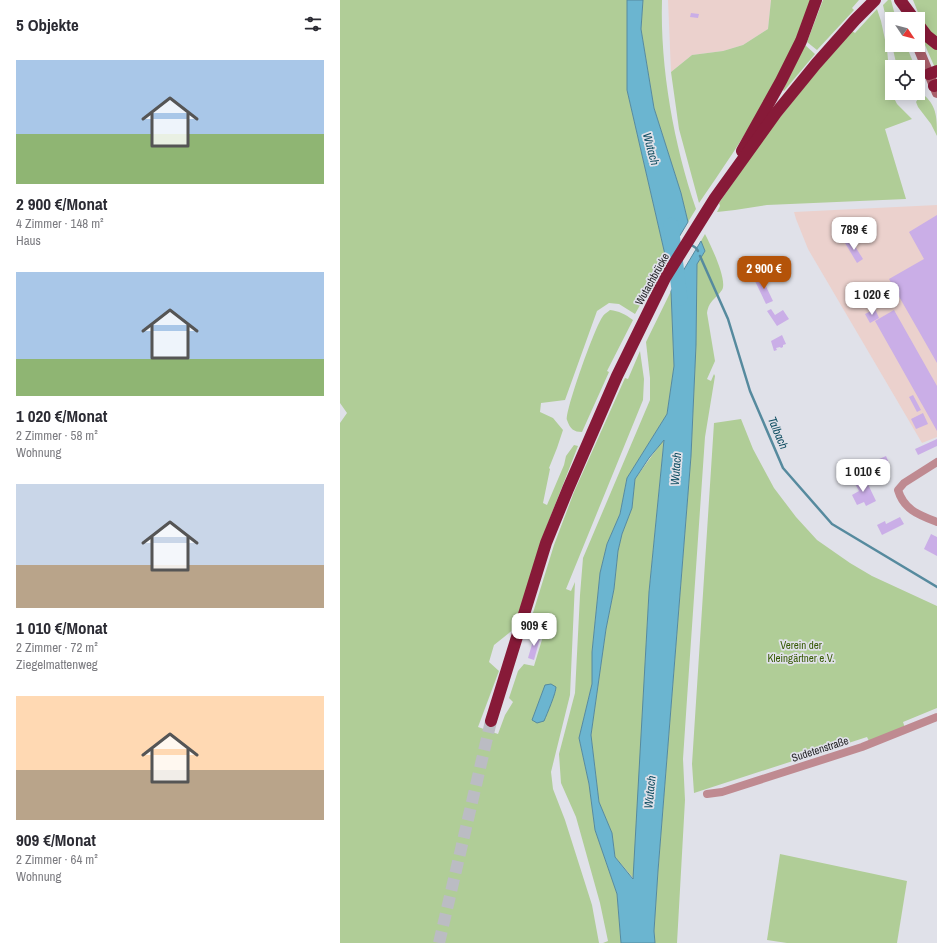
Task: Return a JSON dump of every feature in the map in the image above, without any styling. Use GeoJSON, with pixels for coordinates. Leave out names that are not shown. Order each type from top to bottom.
{"type":"FeatureCollection","features":[{"type":"Feature","properties":{"kind":"highway"},"geometry":{"type":"LineString","coordinates":[[726,183],[747,140],[781,81],[801,41],[816,0]]}},
{"type":"Feature","properties":{"kind":"highway"},"geometry":{"type":"LineString","coordinates":[[726,183],[776,113],[816,64],[875,0]]}},
{"type":"Feature","properties":{"kind":"highway"},"geometry":{"type":"LineString","coordinates":[[900,0],[909,12]]}},
{"type":"Feature","properties":{"kind":"highway"},"geometry":{"type":"LineString","coordinates":[[925,33],[937,44]]}},
{"type":"Feature","properties":{"kind":"highway","name":"Wutachbrücke"},"geometry":{"type":"LineString","coordinates":[[491,721],[546,543],[587,441],[665,278],[726,183]]}},
{"type":"Feature","properties":{"kind":"main road"},"geometry":{"type":"LineString","coordinates":[[900,0],[904,12]]}},
{"type":"Feature","properties":{"kind":"main road"},"geometry":{"type":"LineString","coordinates":[[921,52],[933,72],[936,88]]}},
{"type":"Feature","properties":{"kind":"street"},"geometry":{"type":"LineString","coordinates":[[937,462],[904,483],[898,490],[901,499],[906,506],[917,514],[937,522]]}},
{"type":"Feature","properties":{"kind":"street","name":"Sudetenstraße"},"geometry":{"type":"LineString","coordinates":[[707,794],[722,792],[862,747],[937,717]]}},
{"type":"Feature","properties":{"kind":"shaded area"},"geometry":{"type":"Polygon","coordinates":[[[668,0],[771,0],[768,29],[743,45],[723,51],[692,55],[671,72],[668,0]]]}},
{"type":"Feature","properties":{"kind":"shaded area"},"geometry":{"type":"Polygon","coordinates":[[[937,205],[937,437],[922,443],[808,249],[794,212],[937,205]]]}},
{"type":"Feature","properties":{"kind":"green space"},"geometry":{"type":"Polygon","coordinates":[[[340,0],[627,0],[627,90],[666,259],[635,314],[619,304],[609,303],[597,311],[565,400],[541,403],[540,412],[553,418],[563,430],[549,468],[543,503],[547,505],[564,465],[566,456],[574,445],[578,446],[541,541],[514,629],[494,645],[489,662],[499,671],[478,727],[498,734],[505,715],[513,702],[509,698],[518,671],[524,664],[534,666],[544,633],[540,632],[540,629],[534,627],[532,616],[554,545],[574,492],[625,378],[628,379],[640,351],[644,379],[643,400],[566,589],[571,591],[575,582],[570,695],[551,772],[553,789],[565,820],[592,905],[599,943],[340,943],[340,423],[347,413],[340,403],[340,0]],[[556,691],[542,693],[533,720],[556,691]]]}},
{"type":"Feature","properties":{"kind":"green space"},"geometry":{"type":"Polygon","coordinates":[[[643,0],[662,0],[663,52],[670,106],[681,159],[696,209],[688,222],[681,193],[654,108],[641,29],[643,0]]]}},
{"type":"Feature","properties":{"kind":"green space"},"geometry":{"type":"Polygon","coordinates":[[[771,0],[811,0],[791,51],[767,97],[739,144],[699,203],[679,129],[671,72],[692,55],[723,51],[743,45],[768,29],[771,0]]]}},
{"type":"Feature","properties":{"kind":"green space"},"geometry":{"type":"Polygon","coordinates":[[[823,0],[859,0],[852,8],[854,10],[817,50],[807,42],[823,0]]]}},
{"type":"Feature","properties":{"kind":"green space"},"geometry":{"type":"Polygon","coordinates":[[[888,0],[891,0],[894,12],[885,12],[885,14],[883,5],[888,0]]]}},
{"type":"Feature","properties":{"kind":"green space"},"geometry":{"type":"Polygon","coordinates":[[[913,0],[937,0],[937,39],[925,26],[925,12],[918,12],[913,0]]]}},
{"type":"Feature","properties":{"kind":"green space"},"geometry":{"type":"Polygon","coordinates":[[[877,9],[881,21],[885,40],[885,52],[887,52],[888,60],[885,60],[885,100],[895,100],[912,119],[885,129],[906,199],[767,205],[717,212],[720,206],[719,203],[766,135],[809,81],[852,31],[855,33],[877,9]]]}},
{"type":"Feature","properties":{"kind":"green space"},"geometry":{"type":"Polygon","coordinates":[[[925,36],[937,47],[937,68],[935,68],[925,45],[925,36]]]}},
{"type":"Feature","properties":{"kind":"green space"},"geometry":{"type":"Polygon","coordinates":[[[805,45],[815,54],[784,91],[783,90],[805,45]]]}},
{"type":"Feature","properties":{"kind":"green space"},"geometry":{"type":"Polygon","coordinates":[[[894,52],[909,52],[912,60],[895,60],[894,52]]]}},
{"type":"Feature","properties":{"kind":"green space"},"geometry":{"type":"Polygon","coordinates":[[[925,96],[932,104],[936,114],[937,136],[931,124],[916,102],[917,100],[925,100],[925,96]]]}},
{"type":"Feature","properties":{"kind":"green space"},"geometry":{"type":"Polygon","coordinates":[[[705,234],[718,262],[723,278],[723,285],[720,293],[709,305],[707,313],[715,361],[707,379],[711,381],[714,374],[715,376],[705,437],[687,699],[683,759],[685,800],[677,943],[655,943],[654,931],[658,871],[691,456],[696,345],[697,264],[705,251],[701,241],[705,234]]]}},
{"type":"Feature","properties":{"kind":"green space"},"geometry":{"type":"Polygon","coordinates":[[[671,291],[674,366],[667,414],[627,478],[620,514],[607,544],[600,573],[592,652],[592,684],[579,738],[589,784],[595,830],[617,894],[621,943],[603,943],[608,941],[600,903],[576,817],[561,783],[559,754],[575,693],[583,558],[650,400],[650,378],[646,342],[671,291]]]}},
{"type":"Feature","properties":{"kind":"green space"},"geometry":{"type":"Polygon","coordinates":[[[610,310],[622,313],[633,320],[607,371],[609,372],[582,432],[577,431],[569,426],[567,420],[571,401],[581,368],[599,323],[604,314],[610,310]]]}},
{"type":"Feature","properties":{"kind":"green space","name":"Verein der Kleingärtner e.V."},"geometry":{"type":"Polygon","coordinates":[[[741,419],[753,449],[774,488],[796,517],[817,540],[872,576],[937,606],[937,708],[903,722],[905,728],[870,743],[867,737],[694,793],[692,764],[714,423],[741,419]]]}},
{"type":"Feature","properties":{"kind":"green space"},"geometry":{"type":"Polygon","coordinates":[[[664,439],[649,592],[634,879],[615,857],[612,833],[599,802],[591,735],[606,629],[614,589],[618,551],[622,534],[632,508],[635,479],[664,439]]]}},
{"type":"Feature","properties":{"kind":"green space"},"geometry":{"type":"Polygon","coordinates":[[[780,854],[907,881],[897,943],[787,943],[767,940],[780,854]]]}},
{"type":"Feature","properties":{"kind":"water"},"geometry":{"type":"Polygon","coordinates":[[[627,0],[643,0],[641,29],[654,108],[681,193],[688,222],[666,259],[627,90],[627,0]]]}},
{"type":"Feature","properties":{"kind":"water"},"geometry":{"type":"Polygon","coordinates":[[[701,241],[705,251],[697,264],[696,345],[691,456],[658,871],[654,931],[655,943],[621,943],[617,894],[595,830],[589,784],[579,738],[592,684],[592,652],[600,573],[607,544],[620,514],[627,478],[667,414],[674,366],[671,291],[701,241]],[[664,440],[649,458],[635,479],[632,508],[622,534],[618,551],[614,589],[606,629],[591,735],[599,802],[612,833],[615,857],[633,879],[649,592],[664,440]]]}},
{"type":"Feature","properties":{"kind":"water"},"geometry":{"type":"Polygon","coordinates":[[[551,684],[556,687],[553,699],[544,721],[537,723],[532,720],[545,685],[551,684]]]}},
{"type":"Feature","properties":{"kind":"building"},"geometry":{"type":"Polygon","coordinates":[[[691,13],[699,14],[698,18],[690,17],[691,13]]]}},
{"type":"Feature","properties":{"kind":"building"},"geometry":{"type":"Polygon","coordinates":[[[937,215],[937,363],[889,279],[924,259],[909,232],[937,215]]]}},
{"type":"Feature","properties":{"kind":"building"},"geometry":{"type":"Polygon","coordinates":[[[851,240],[863,259],[857,263],[845,243],[851,240]]]}},
{"type":"Feature","properties":{"kind":"building"},"geometry":{"type":"Polygon","coordinates":[[[761,276],[773,301],[766,304],[754,279],[761,276]]]}},
{"type":"Feature","properties":{"kind":"building"},"geometry":{"type":"Polygon","coordinates":[[[771,309],[775,315],[783,310],[789,319],[777,326],[767,311],[771,309]]]}},
{"type":"Feature","properties":{"kind":"building"},"geometry":{"type":"Polygon","coordinates":[[[875,309],[879,318],[870,323],[865,314],[875,309]]]}},
{"type":"Feature","properties":{"kind":"building"},"geometry":{"type":"Polygon","coordinates":[[[894,310],[937,386],[937,431],[875,321],[894,310]]]}},
{"type":"Feature","properties":{"kind":"building"},"geometry":{"type":"Polygon","coordinates":[[[782,335],[786,344],[781,348],[776,348],[777,350],[774,351],[771,341],[782,335]]]}},
{"type":"Feature","properties":{"kind":"building"},"geometry":{"type":"Polygon","coordinates":[[[913,395],[921,410],[917,412],[909,397],[913,395]]]}},
{"type":"Feature","properties":{"kind":"building"},"geometry":{"type":"Polygon","coordinates":[[[923,413],[928,424],[916,429],[911,419],[923,413]]]}},
{"type":"Feature","properties":{"kind":"building"},"geometry":{"type":"Polygon","coordinates":[[[937,439],[937,446],[918,455],[915,449],[937,439]]]}},
{"type":"Feature","properties":{"kind":"building"},"geometry":{"type":"Polygon","coordinates":[[[886,456],[889,463],[872,472],[868,464],[886,456]]]}},
{"type":"Feature","properties":{"kind":"building"},"geometry":{"type":"Polygon","coordinates":[[[864,476],[876,501],[866,506],[864,502],[857,505],[852,495],[859,491],[854,482],[864,476]]]}},
{"type":"Feature","properties":{"kind":"building"},"geometry":{"type":"Polygon","coordinates":[[[900,517],[904,524],[882,535],[877,525],[885,521],[886,524],[900,517]]]}},
{"type":"Feature","properties":{"kind":"building"},"geometry":{"type":"Polygon","coordinates":[[[931,534],[937,537],[937,556],[924,549],[931,534]]]}},
{"type":"Feature","properties":{"kind":"building"},"geometry":{"type":"Polygon","coordinates":[[[535,634],[541,635],[534,660],[528,658],[535,634]]]}},
{"type":"Feature","properties":{"kind":"waterway","name":"Wutach"},"geometry":{"type":"LineString","coordinates":[[671,225],[680,298]]}},
{"type":"Feature","properties":{"kind":"waterway","name":"Talbach"},"geometry":{"type":"LineString","coordinates":[[690,244],[698,251]]}},
{"type":"Feature","properties":{"kind":"waterway","name":"Talbach"},"geometry":{"type":"LineString","coordinates":[[700,256],[728,319],[750,391],[783,468],[832,524],[937,587]]}},
{"type":"Feature","properties":{"kind":"tunnel"},"geometry":{"type":"LineString","coordinates":[[439,943],[491,721]]}}]}
